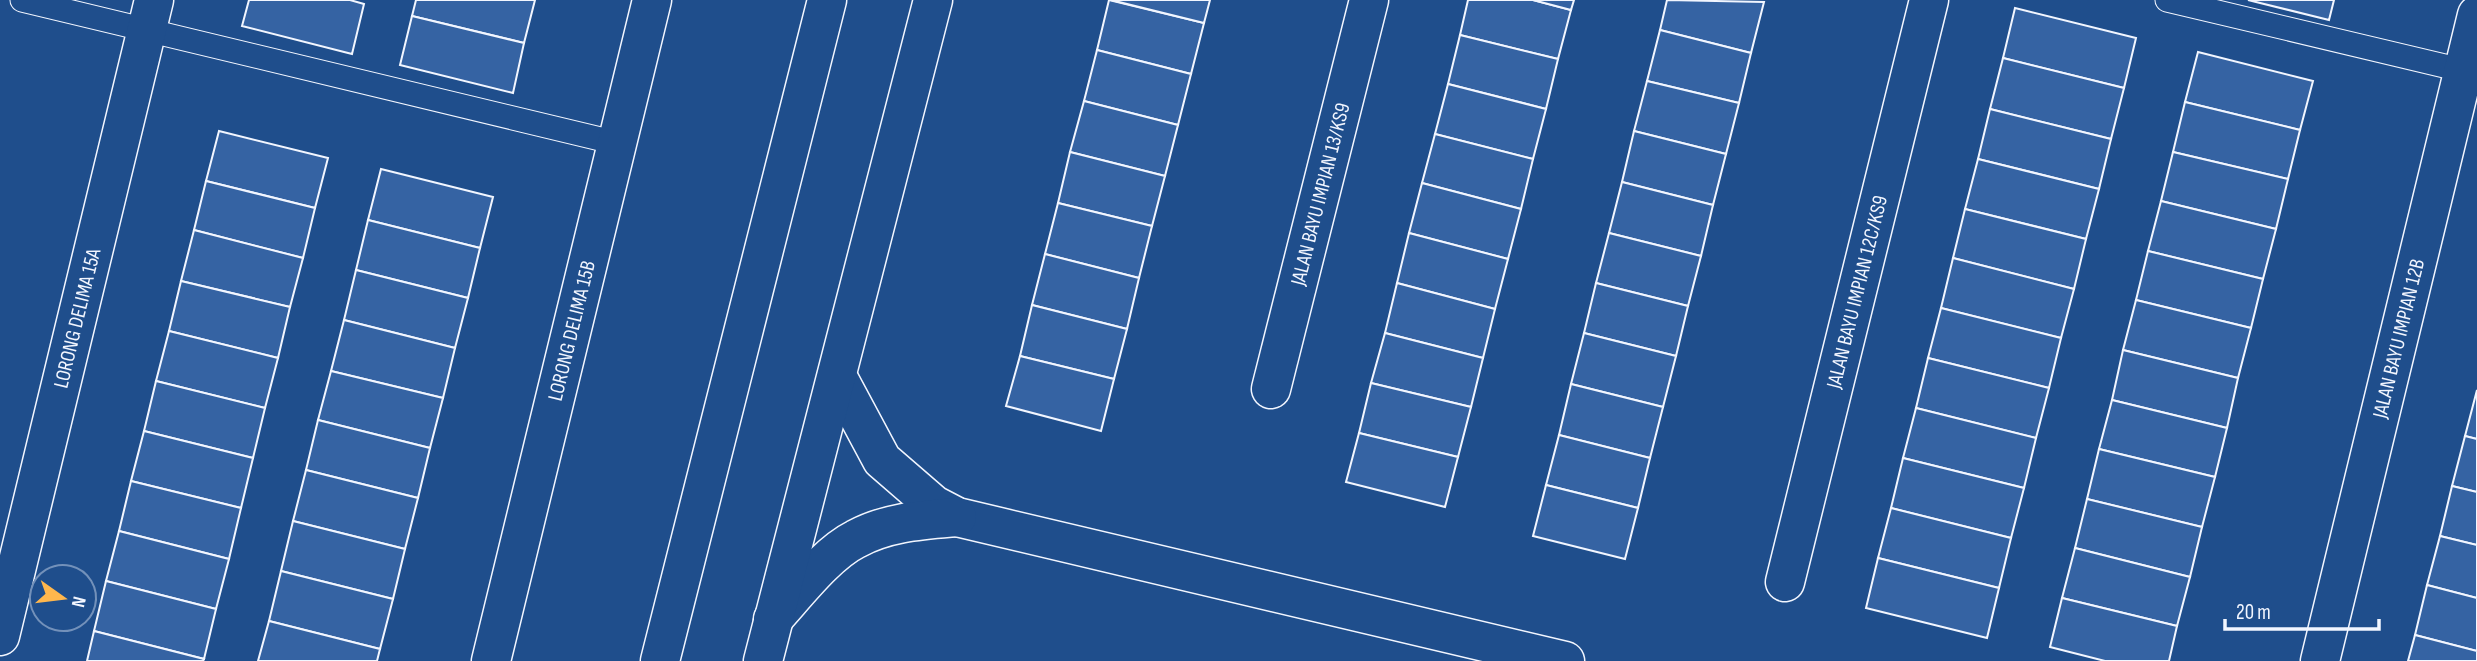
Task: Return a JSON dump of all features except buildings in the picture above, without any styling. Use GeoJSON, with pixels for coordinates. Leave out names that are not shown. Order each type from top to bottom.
{"type":"FeatureCollection","features":[{"type":"Feature","properties":{"kind":"street","name":"LORONG DELIMA 15B"},"geometry":{"type":"LineString","coordinates":[[491,661],[652,0]]}},
{"type":"Feature","properties":{"kind":"street"},"geometry":{"type":"LineString","coordinates":[[660,661],[827,0]]}},
{"type":"Feature","properties":{"kind":"street"},"geometry":{"type":"LineString","coordinates":[[762,661],[933,0]]}},
{"type":"Feature","properties":{"kind":"street","name":"JALAN BAYU IMPIAN 13/KS9"},"geometry":{"type":"LineString","coordinates":[[1271,389],[1368,0]]}},
{"type":"Feature","properties":{"kind":"street","name":"JALAN BAYU IMPIAN 12C/KS9"},"geometry":{"type":"LineString","coordinates":[[1785,582],[1929,0]]}},
{"type":"Feature","properties":{"kind":"street","name":"LORONG DELIMA 15A"},"geometry":{"type":"LineString","coordinates":[[0,636],[151,15]]}},
{"type":"Feature","properties":{"kind":"street","name":"JALAN BAYU IMPIAN 12B"},"geometry":{"type":"LineString","coordinates":[[2320,661],[2470,72],[2477,15]]}},
{"type":"Feature","properties":{"kind":"street"},"geometry":{"type":"LineString","coordinates":[[837,376],[882,460],[934,505],[957,517],[1565,661]]}},
{"type":"Feature","properties":{"kind":"street"},"geometry":{"type":"LineString","coordinates":[[773,619],[817,571],[855,539],[901,522],[957,517]]}},
{"type":"Feature","properties":{"kind":"lane"},"geometry":{"type":"LineString","coordinates":[[22,0],[151,15],[617,143]]}},
{"type":"Feature","properties":{"kind":"lane"},"geometry":{"type":"LineString","coordinates":[[2167,0],[2470,72]]}}]}
